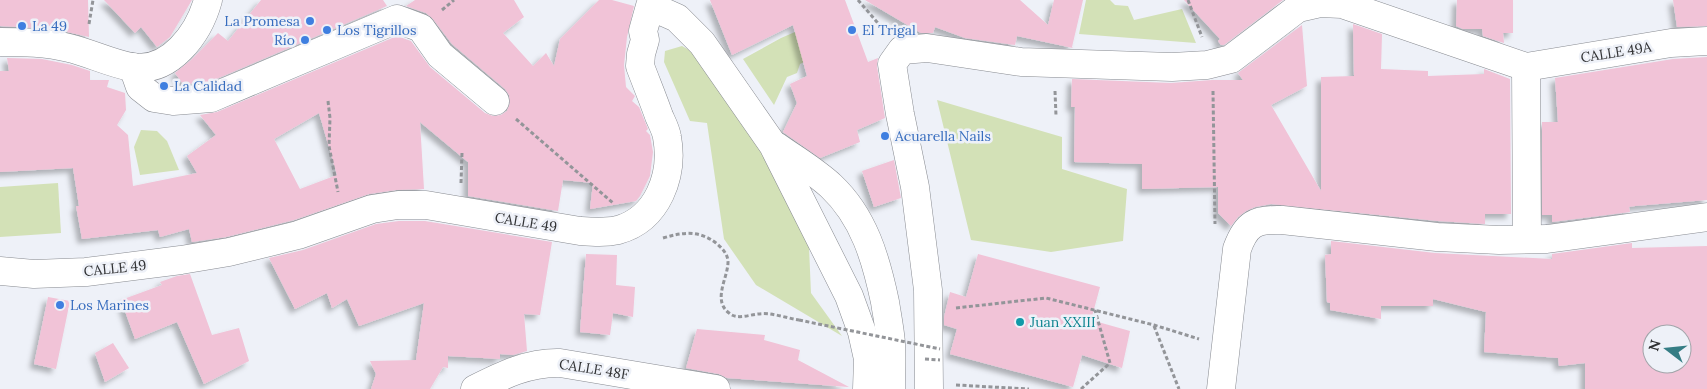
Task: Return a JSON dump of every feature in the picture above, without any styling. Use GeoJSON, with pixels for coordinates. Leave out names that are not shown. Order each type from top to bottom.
{"type":"FeatureCollection","features":[{"type":"Feature","properties":{"kind":"street"},"geometry":{"type":"LineString","coordinates":[[0,42],[32,42],[68,48],[133,67],[154,66],[167,60],[182,48],[193,35],[208,0]]}},
{"type":"Feature","properties":{"kind":"street"},"geometry":{"type":"LineString","coordinates":[[940,387],[915,187],[892,64],[902,50],[927,48],[1021,62],[1172,68],[1212,64],[1231,59],[1298,8],[1320,3],[1342,4],[1526,67],[1528,239]]}},
{"type":"Feature","properties":{"kind":"street","name":"CALLE 49"},"geometry":{"type":"LineString","coordinates":[[0,271],[34,274],[86,272],[181,260],[229,252],[298,235],[372,209],[398,205],[426,205],[580,231],[601,232],[618,230],[635,223],[657,202],[662,189],[667,163],[667,137],[640,66],[645,40],[643,31],[650,6],[677,18],[702,43],[773,145],[849,296],[862,332],[868,359],[867,389]]}},
{"type":"Feature","properties":{"kind":"street"},"geometry":{"type":"LineString","coordinates":[[133,67],[140,87],[154,98],[174,101],[211,98],[399,9],[420,28],[440,55],[495,101]]}},
{"type":"Feature","properties":{"kind":"street","name":"CALLE 49A"},"geometry":{"type":"LineString","coordinates":[[1526,67],[1662,44],[1707,41]]}},
{"type":"Feature","properties":{"kind":"street","name":"CALLE 49"},"geometry":{"type":"LineString","coordinates":[[773,145],[815,173],[832,187],[852,210],[866,236],[879,276],[888,319],[891,342],[891,389]]}},
{"type":"Feature","properties":{"kind":"street"},"geometry":{"type":"LineString","coordinates":[[1221,389],[1237,249],[1247,228],[1256,222],[1282,220],[1472,240],[1547,239],[1707,217]]}},
{"type":"Feature","properties":{"kind":"street","name":"CALLE 48F"},"geometry":{"type":"LineString","coordinates":[[476,389],[514,370],[545,362],[716,389]]}},
{"type":"Feature","properties":{"kind":"path"},"geometry":{"type":"LineString","coordinates":[[858,0],[869,15],[902,50]]}},
{"type":"Feature","properties":{"kind":"path"},"geometry":{"type":"LineString","coordinates":[[1188,0],[1212,64],[1215,224]]}},
{"type":"Feature","properties":{"kind":"path"},"geometry":{"type":"LineString","coordinates":[[495,101],[635,223],[646,236],[655,239],[690,232],[703,235],[721,247],[728,262],[721,299],[726,312],[733,316],[741,317],[760,314],[799,320],[940,349]]}},
{"type":"Feature","properties":{"kind":"path"},"geometry":{"type":"LineString","coordinates":[[328,102],[330,118],[329,146],[344,218]]}},
{"type":"Feature","properties":{"kind":"path"},"geometry":{"type":"LineString","coordinates":[[928,290],[946,310],[1046,300],[1096,310],[1154,325],[1226,347]]}},
{"type":"Feature","properties":{"kind":"path"},"geometry":{"type":"LineString","coordinates":[[1081,389],[1110,363],[1096,310]]}},
{"type":"Feature","properties":{"kind":"path"},"geometry":{"type":"LineString","coordinates":[[1154,325],[1179,389]]}},
{"type":"Feature","properties":{"kind":"path"},"geometry":{"type":"LineString","coordinates":[[925,359],[940,360]]}},
{"type":"Feature","properties":{"kind":"path"},"geometry":{"type":"LineString","coordinates":[[940,387],[1029,389]]}},
{"type":"Feature","properties":{"kind":"green space"},"geometry":{"type":"Polygon","coordinates":[[[1086,0],[1110,0],[1115,5],[1128,6],[1134,20],[1182,9],[1196,43],[1079,34],[1086,0]]]}},
{"type":"Feature","properties":{"kind":"green space"},"geometry":{"type":"Polygon","coordinates":[[[809,26],[821,54],[800,64],[797,73],[787,77],[774,105],[743,59],[781,38],[809,26]]]}},
{"type":"Feature","properties":{"kind":"green space"},"geometry":{"type":"Polygon","coordinates":[[[682,46],[698,55],[808,224],[811,293],[842,336],[756,285],[724,239],[707,123],[690,121],[664,62],[665,51],[682,46]]]}},
{"type":"Feature","properties":{"kind":"green space"},"geometry":{"type":"Polygon","coordinates":[[[937,100],[1062,137],[1062,169],[1127,189],[1123,241],[1051,252],[971,240],[937,100]]]}},
{"type":"Feature","properties":{"kind":"green space"},"geometry":{"type":"Polygon","coordinates":[[[141,130],[157,131],[167,141],[179,170],[140,175],[134,147],[141,130]]]}},
{"type":"Feature","properties":{"kind":"green space"},"geometry":{"type":"Polygon","coordinates":[[[58,183],[61,233],[0,237],[0,187],[58,183]]]}},
{"type":"Feature","properties":{"kind":"building"},"geometry":{"type":"Polygon","coordinates":[[[0,0],[88,0],[89,37],[54,29],[0,26],[0,0]]]}},
{"type":"Feature","properties":{"kind":"building"},"geometry":{"type":"Polygon","coordinates":[[[104,0],[192,0],[170,37],[157,47],[141,27],[135,33],[104,0]]]}},
{"type":"Feature","properties":{"kind":"building"},"geometry":{"type":"Polygon","coordinates":[[[261,0],[383,0],[387,6],[207,83],[183,84],[175,73],[218,33],[228,41],[261,0]]]}},
{"type":"Feature","properties":{"kind":"building"},"geometry":{"type":"Polygon","coordinates":[[[415,0],[514,0],[524,17],[503,33],[533,66],[546,53],[554,66],[560,39],[599,0],[612,0],[634,6],[627,37],[624,65],[626,87],[635,96],[632,101],[639,107],[648,129],[646,131],[650,135],[653,152],[650,176],[636,201],[590,209],[593,183],[563,180],[558,211],[468,196],[468,162],[420,122],[424,189],[396,190],[369,194],[294,220],[226,237],[192,242],[189,229],[160,237],[158,230],[82,239],[76,206],[79,206],[73,168],[0,172],[0,71],[9,71],[7,58],[42,59],[72,65],[90,71],[90,80],[109,80],[107,87],[125,93],[126,110],[117,125],[128,135],[133,186],[197,173],[187,156],[216,135],[200,115],[217,112],[397,36],[411,41],[430,67],[485,113],[493,116],[501,115],[507,111],[510,103],[509,95],[505,89],[452,44],[433,19],[426,13],[406,6],[415,0]],[[319,113],[274,139],[300,189],[337,175],[319,113]]]}},
{"type":"Feature","properties":{"kind":"building"},"geometry":{"type":"Polygon","coordinates":[[[710,0],[845,0],[868,62],[878,58],[877,66],[885,118],[857,130],[860,142],[820,158],[783,132],[797,103],[790,84],[807,76],[793,25],[732,55],[710,0]]]}},
{"type":"Feature","properties":{"kind":"building"},"geometry":{"type":"Polygon","coordinates":[[[865,0],[1020,0],[1048,25],[1054,0],[1083,0],[1073,48],[1017,36],[1015,45],[965,38],[935,27],[933,33],[921,33],[865,0]]]}},
{"type":"Feature","properties":{"kind":"building"},"geometry":{"type":"Polygon","coordinates":[[[1184,0],[1283,0],[1224,45],[1221,45],[1218,41],[1220,39],[1184,0]]]}},
{"type":"Feature","properties":{"kind":"building"},"geometry":{"type":"Polygon","coordinates":[[[1457,0],[1513,0],[1513,33],[1503,33],[1504,43],[1483,36],[1482,29],[1463,29],[1456,26],[1457,0]]]}},
{"type":"Feature","properties":{"kind":"building"},"geometry":{"type":"Polygon","coordinates":[[[1673,0],[1707,0],[1707,26],[1677,27],[1673,0]]]}},
{"type":"Feature","properties":{"kind":"building"},"geometry":{"type":"Polygon","coordinates":[[[1353,24],[1382,34],[1381,69],[1428,71],[1428,76],[1484,74],[1484,69],[1510,79],[1511,214],[1485,214],[1485,224],[1271,204],[1246,211],[1231,226],[1218,213],[1218,187],[1142,189],[1142,164],[1074,162],[1075,107],[1071,107],[1072,79],[1171,83],[1243,80],[1238,73],[1302,25],[1307,86],[1271,105],[1321,191],[1321,77],[1354,76],[1353,24]]]}},
{"type":"Feature","properties":{"kind":"building"},"geometry":{"type":"Polygon","coordinates":[[[1707,57],[1707,200],[1635,206],[1629,207],[1630,212],[1552,222],[1552,215],[1542,215],[1542,122],[1558,122],[1555,78],[1673,59],[1707,57]]]}},
{"type":"Feature","properties":{"kind":"building"},"geometry":{"type":"Polygon","coordinates":[[[894,160],[901,198],[874,207],[862,171],[894,160]]]}},
{"type":"Feature","properties":{"kind":"building"},"geometry":{"type":"Polygon","coordinates":[[[399,221],[425,221],[552,242],[540,315],[524,314],[527,351],[513,355],[500,354],[500,359],[448,356],[448,368],[443,367],[430,389],[371,389],[376,374],[370,361],[416,360],[424,303],[359,326],[347,299],[332,308],[327,293],[295,309],[269,258],[303,250],[376,224],[399,221]]]}},
{"type":"Feature","properties":{"kind":"building"},"geometry":{"type":"Polygon","coordinates":[[[1331,241],[1435,253],[1552,259],[1552,254],[1632,243],[1632,248],[1707,246],[1707,389],[1585,389],[1585,363],[1559,366],[1558,358],[1484,352],[1486,312],[1433,299],[1433,306],[1381,306],[1381,319],[1330,310],[1330,303],[1327,302],[1325,255],[1331,254],[1331,241]]]}},
{"type":"Feature","properties":{"kind":"building"},"geometry":{"type":"Polygon","coordinates":[[[586,254],[617,255],[616,285],[635,287],[633,317],[613,313],[610,335],[580,332],[586,254]]]}},
{"type":"Feature","properties":{"kind":"building","name":"Juan XXIII"},"geometry":{"type":"Polygon","coordinates":[[[978,254],[1100,287],[1091,320],[1130,331],[1122,368],[1082,355],[1073,387],[950,354],[957,329],[944,325],[950,292],[966,297],[978,254]]]}},
{"type":"Feature","properties":{"kind":"building"},"geometry":{"type":"Polygon","coordinates":[[[190,274],[212,335],[239,328],[249,361],[204,384],[177,322],[135,339],[121,300],[162,285],[160,282],[190,274]]]}},
{"type":"Feature","properties":{"kind":"building"},"geometry":{"type":"Polygon","coordinates":[[[48,297],[70,301],[56,369],[34,364],[48,297]]]}},
{"type":"Feature","properties":{"kind":"building"},"geometry":{"type":"Polygon","coordinates":[[[697,329],[765,335],[764,340],[800,350],[798,360],[849,387],[727,378],[719,374],[686,368],[697,329]]]}},
{"type":"Feature","properties":{"kind":"building"},"geometry":{"type":"Polygon","coordinates":[[[113,343],[129,368],[105,382],[95,353],[113,343]]]}},
{"type":"Feature","properties":{"kind":"place","name":"La Promesa"},"geometry":{"type":"Point","coordinates":[310,21]}},
{"type":"Feature","properties":{"kind":"place","name":"La 49"},"geometry":{"type":"Point","coordinates":[22,26]}},
{"type":"Feature","properties":{"kind":"place","name":"Los Tigrillos"},"geometry":{"type":"Point","coordinates":[327,30]}},
{"type":"Feature","properties":{"kind":"place","name":"El Trigal"},"geometry":{"type":"Point","coordinates":[852,30]}},
{"type":"Feature","properties":{"kind":"place","name":"Río"},"geometry":{"type":"Point","coordinates":[305,40]}},
{"type":"Feature","properties":{"kind":"place","name":"La Calidad"},"geometry":{"type":"Point","coordinates":[164,86]}},
{"type":"Feature","properties":{"kind":"place","name":"Acuarella Nails"},"geometry":{"type":"Point","coordinates":[885,136]}},
{"type":"Feature","properties":{"kind":"place","name":"Los Marines"},"geometry":{"type":"Point","coordinates":[60,305]}},
{"type":"Feature","properties":{"kind":"place","name":"Juan XXIII"},"geometry":{"type":"Point","coordinates":[1020,322]}}]}
